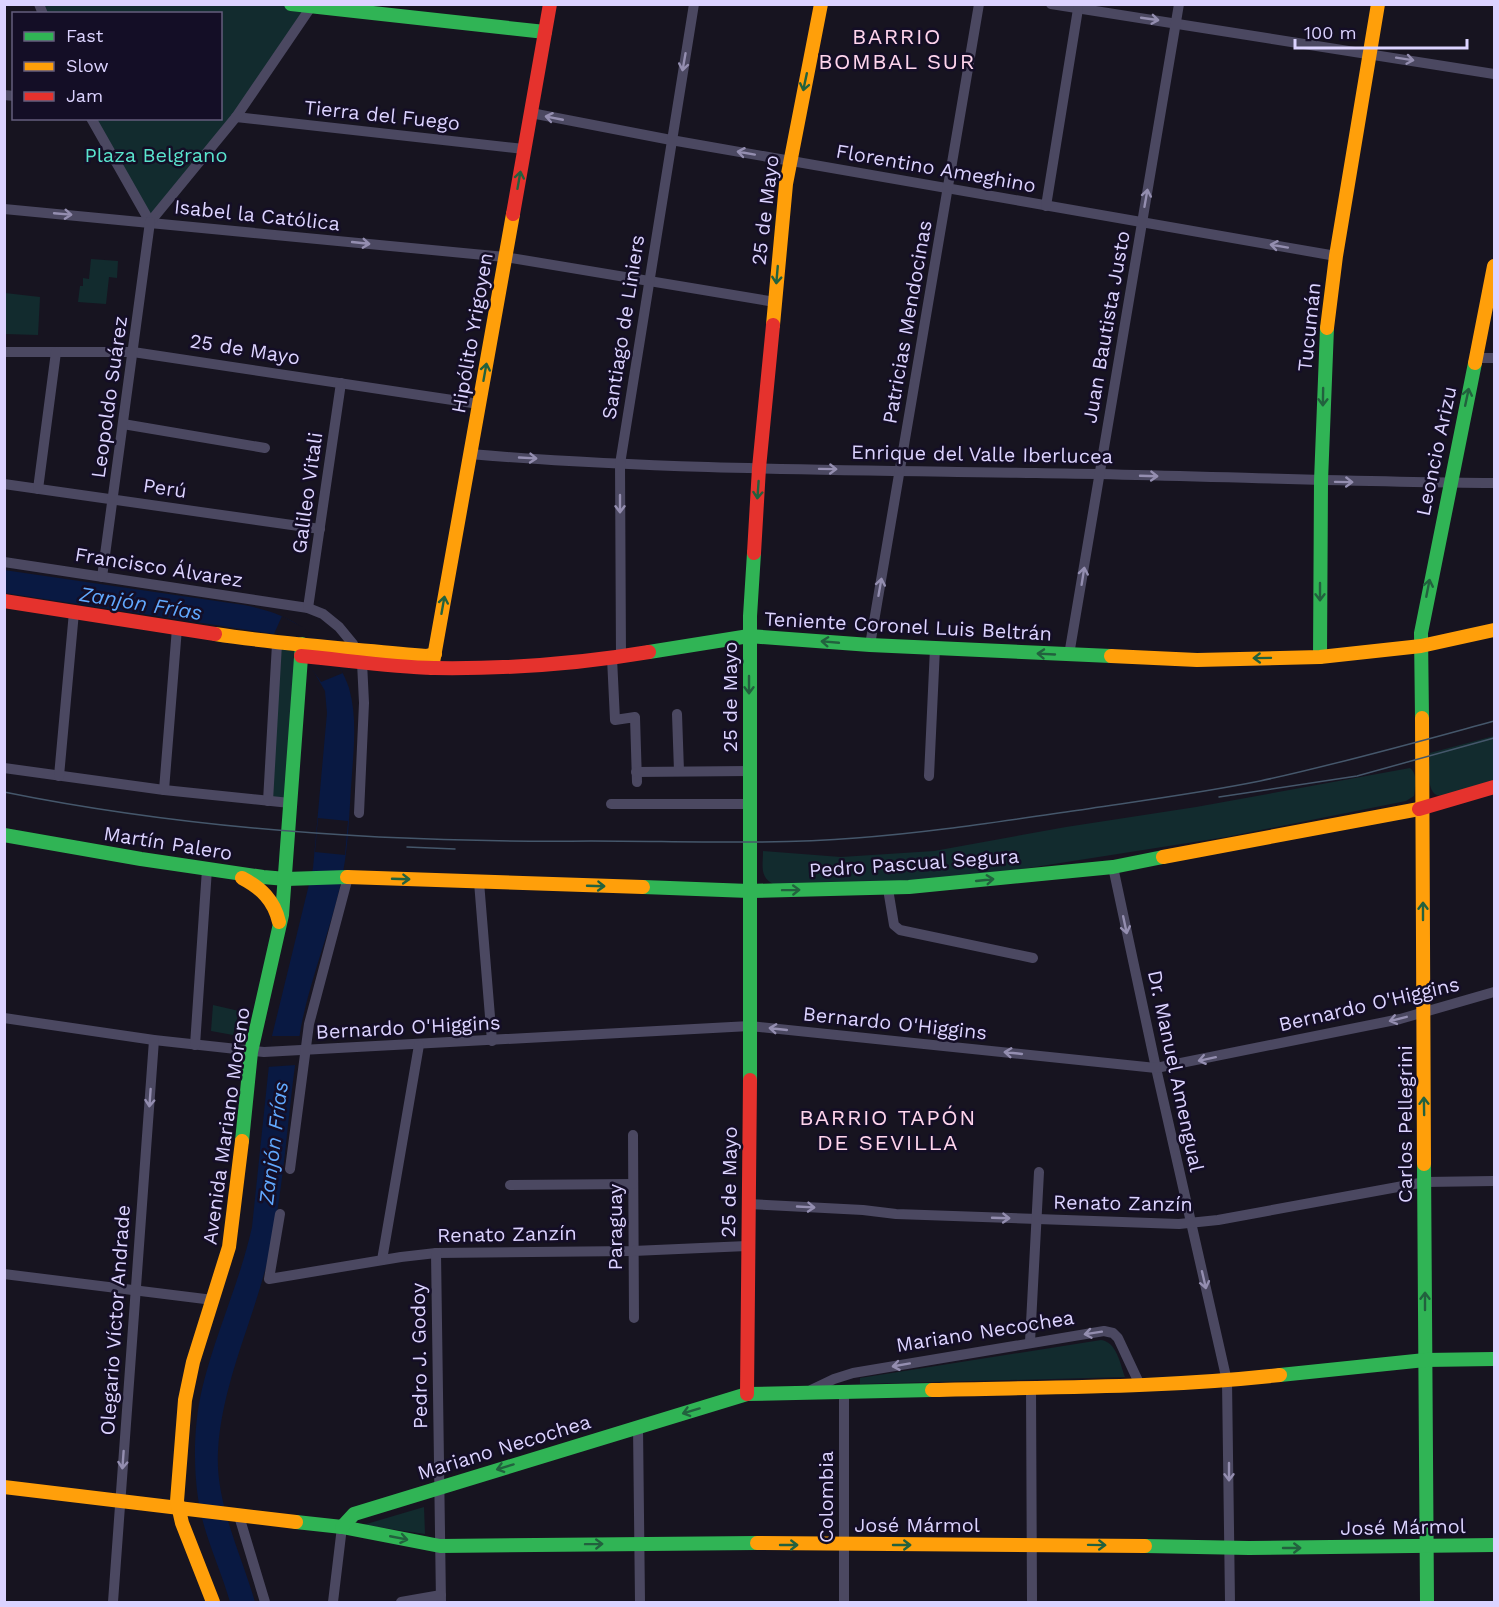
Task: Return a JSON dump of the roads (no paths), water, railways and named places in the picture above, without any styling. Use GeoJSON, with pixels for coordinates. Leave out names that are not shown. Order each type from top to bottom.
{"type":"FeatureCollection","features":[{"type":"Feature","properties":{"kind":"street"},"geometry":{"type":"LineString","coordinates":[[291,4],[545,32]]}},
{"type":"Feature","properties":{"kind":"street","name":"Hipólito Yrigoyen"},"geometry":{"type":"LineString","coordinates":[[433,661],[550,4]]}},
{"type":"Feature","properties":{"kind":"street","name":"Santiago de Liniers"},"geometry":{"type":"LineString","coordinates":[[679,771],[637,777],[635,717],[615,720],[616,658],[620,464],[694,4]]}},
{"type":"Feature","properties":{"kind":"street","name":"25 de Mayo"},"geometry":{"type":"LineString","coordinates":[[747,1394],[750,1026],[749,636],[759,468],[789,160],[821,4]]}},
{"type":"Feature","properties":{"kind":"street","name":"Patricias Mendocinas"},"geometry":{"type":"LineString","coordinates":[[870,645],[979,4]]}},
{"type":"Feature","properties":{"kind":"street"},"geometry":{"type":"LineString","coordinates":[[1051,4],[1494,74]]}},
{"type":"Feature","properties":{"kind":"street","name":"Juan Bautista Justo"},"geometry":{"type":"LineString","coordinates":[[1069,655],[1179,4]]}},
{"type":"Feature","properties":{"kind":"street","name":"Tucumán"},"geometry":{"type":"LineString","coordinates":[[1320,657],[1323,362],[1336,256],[1378,4]]}},
{"type":"Feature","properties":{"kind":"street"},"geometry":{"type":"LineString","coordinates":[[92,120],[150,222],[236,117],[313,5]]}},
{"type":"Feature","properties":{"kind":"street"},"geometry":{"type":"LineString","coordinates":[[1046,206],[1078,9]]}},
{"type":"Feature","properties":{"kind":"street","name":"Florentino Ameghino"},"geometry":{"type":"LineString","coordinates":[[531,113],[671,140],[1336,256]]}},
{"type":"Feature","properties":{"kind":"street","name":"Tierra del Fuego"},"geometry":{"type":"LineString","coordinates":[[236,117],[524,149]]}},
{"type":"Feature","properties":{"kind":"street","name":"Isabel la Católica"},"geometry":{"type":"LineString","coordinates":[[4,209],[505,257],[775,302]]}},
{"type":"Feature","properties":{"kind":"street","name":"Leopoldo Suárez"},"geometry":{"type":"LineString","coordinates":[[102,577],[150,222]]}},
{"type":"Feature","properties":{"kind":"street","name":"Leoncio Arizu"},"geometry":{"type":"LineString","coordinates":[[1421,646],[1423,614],[1494,270]]}},
{"type":"Feature","properties":{"kind":"street","name":"25 de Mayo"},"geometry":{"type":"LineString","coordinates":[[4,352],[134,352],[479,404]]}},
{"type":"Feature","properties":{"kind":"street"},"geometry":{"type":"LineString","coordinates":[[38,489],[56,352]]}},
{"type":"Feature","properties":{"kind":"street"},"geometry":{"type":"LineString","coordinates":[[1475,358],[1494,358]]}},
{"type":"Feature","properties":{"kind":"street","name":"Galileo Vitali"},"geometry":{"type":"LineString","coordinates":[[308,608],[341,383]]}},
{"type":"Feature","properties":{"kind":"street"},"geometry":{"type":"LineString","coordinates":[[123,424],[265,448]]}},
{"type":"Feature","properties":{"kind":"street","name":"Enrique del Valle Iberlucea"},"geometry":{"type":"LineString","coordinates":[[470,454],[620,464],[759,468],[1494,483]]}},
{"type":"Feature","properties":{"kind":"street","name":"Perú"},"geometry":{"type":"LineString","coordinates":[[4,484],[320,529]]}},
{"type":"Feature","properties":{"kind":"street","name":"Francisco Álvarez"},"geometry":{"type":"LineString","coordinates":[[4,562],[308,608]]}},
{"type":"Feature","properties":{"kind":"street"},"geometry":{"type":"LineString","coordinates":[[4,601],[277,644],[302,650],[359,655]]}},
{"type":"Feature","properties":{"kind":"street"},"geometry":{"type":"LineString","coordinates":[[308,608],[323,614],[336,624],[359,655],[364,703],[359,813]]}},
{"type":"Feature","properties":{"kind":"street"},"geometry":{"type":"LineString","coordinates":[[59,776],[74,612]]}},
{"type":"Feature","properties":{"kind":"street"},"geometry":{"type":"LineString","coordinates":[[164,790],[177,628]]}},
{"type":"Feature","properties":{"kind":"street","name":"Teniente Coronel Luis Beltrán"},"geometry":{"type":"LineString","coordinates":[[359,655],[428,656],[433,661],[458,669],[616,658],[749,636],[870,645],[1197,660],[1320,657],[1421,646],[1494,630]]}},
{"type":"Feature","properties":{"kind":"street"},"geometry":{"type":"LineString","coordinates":[[268,801],[277,644]]}},
{"type":"Feature","properties":{"kind":"street","name":"Carlos Pellegrini"},"geometry":{"type":"LineString","coordinates":[[1421,646],[1426,1602]]}},
{"type":"Feature","properties":{"kind":"street"},"geometry":{"type":"LineString","coordinates":[[929,776],[935,648]]}},
{"type":"Feature","properties":{"kind":"street"},"geometry":{"type":"LineString","coordinates":[[302,650],[320,658],[359,655]]}},
{"type":"Feature","properties":{"kind":"street","name":"Avenida Mariano Moreno"},"geometry":{"type":"LineString","coordinates":[[213,1602],[178,1507],[177,1492],[184,1400],[193,1362],[229,1247],[251,1052],[280,928],[286,879],[302,650]]}},
{"type":"Feature","properties":{"kind":"street"},"geometry":{"type":"LineString","coordinates":[[677,714],[679,771],[749,771]]}},
{"type":"Feature","properties":{"kind":"street"},"geometry":{"type":"LineString","coordinates":[[4,768],[164,790],[290,803]]}},
{"type":"Feature","properties":{"kind":"street","name":"Pedro Pascual Segura"},"geometry":{"type":"LineString","coordinates":[[327,878],[749,891],[888,889],[1113,867],[1422,808],[1494,787]]}},
{"type":"Feature","properties":{"kind":"street"},"geometry":{"type":"LineString","coordinates":[[610,804],[749,804]]}},
{"type":"Feature","properties":{"kind":"street","name":"Martín Palero"},"geometry":{"type":"LineString","coordinates":[[4,835],[232,873],[286,879],[327,878]]}},
{"type":"Feature","properties":{"kind":"street","name":"Dr. Manuel Amengual"},"geometry":{"type":"LineString","coordinates":[[1113,867],[1227,1381],[1230,1602]]}},
{"type":"Feature","properties":{"kind":"street"},"geometry":{"type":"LineString","coordinates":[[195,1045],[207,869]]}},
{"type":"Feature","properties":{"kind":"street"},"geometry":{"type":"LineString","coordinates":[[232,873],[246,879],[267,894],[277,912],[280,928]]}},
{"type":"Feature","properties":{"kind":"street"},"geometry":{"type":"LineString","coordinates":[[290,1169],[301,1051],[345,877]]}},
{"type":"Feature","properties":{"kind":"street"},"geometry":{"type":"LineString","coordinates":[[479,882],[492,1041]]}},
{"type":"Feature","properties":{"kind":"street"},"geometry":{"type":"LineString","coordinates":[[888,889],[894,925],[900,930],[1033,958]]}},
{"type":"Feature","properties":{"kind":"street","name":"Bernardo O'Higgins"},"geometry":{"type":"LineString","coordinates":[[4,1018],[251,1052],[750,1026],[1156,1068],[1400,1019],[1494,992]]}},
{"type":"Feature","properties":{"kind":"street","name":"Olegario Víctor Andrade"},"geometry":{"type":"LineString","coordinates":[[113,1602],[154,1040]]}},
{"type":"Feature","properties":{"kind":"street"},"geometry":{"type":"LineString","coordinates":[[382,1260],[419,1045]]}},
{"type":"Feature","properties":{"kind":"street","name":"Paraguay"},"geometry":{"type":"LineString","coordinates":[[633,1135],[634,1318]]}},
{"type":"Feature","properties":{"kind":"street"},"geometry":{"type":"LineString","coordinates":[[1030,1342],[1040,1172]]}},
{"type":"Feature","properties":{"kind":"street","name":"Renato Zanzín"},"geometry":{"type":"LineString","coordinates":[[748,1204],[896,1214],[1191,1223],[1425,1182],[1494,1182]]}},
{"type":"Feature","properties":{"kind":"street"},"geometry":{"type":"LineString","coordinates":[[510,1185],[633,1184]]}},
{"type":"Feature","properties":{"kind":"street","name":"Renato Zanzín"},"geometry":{"type":"LineString","coordinates":[[280,1214],[269,1279],[436,1253],[633,1251],[747,1246]]}},
{"type":"Feature","properties":{"kind":"street","name":"Pedro J. Godoy"},"geometry":{"type":"LineString","coordinates":[[436,1253],[441,1599]]}},
{"type":"Feature","properties":{"kind":"street"},"geometry":{"type":"LineString","coordinates":[[4,1274],[213,1300]]}},
{"type":"Feature","properties":{"kind":"street","name":"Mariano Necochea"},"geometry":{"type":"LineString","coordinates":[[808,1392],[834,1378],[853,1373],[1104,1331],[1113,1333],[1123,1346],[1140,1385]]}},
{"type":"Feature","properties":{"kind":"street","name":"Mariano Necochea"},"geometry":{"type":"LineString","coordinates":[[342,1527],[354,1514],[439,1486],[747,1394],[1227,1381],[1425,1360],[1494,1359]]}},
{"type":"Feature","properties":{"kind":"street"},"geometry":{"type":"LineString","coordinates":[[1031,1387],[1032,1602]]}},
{"type":"Feature","properties":{"kind":"street","name":"Colombia"},"geometry":{"type":"LineString","coordinates":[[844,1391],[844,1602]]}},
{"type":"Feature","properties":{"kind":"street"},"geometry":{"type":"LineString","coordinates":[[638,1427],[640,1602]]}},
{"type":"Feature","properties":{"kind":"street"},"geometry":{"type":"LineString","coordinates":[[4,1487],[342,1527],[333,1602]]}},
{"type":"Feature","properties":{"kind":"street"},"geometry":{"type":"LineString","coordinates":[[220,1514],[266,1602]]}},
{"type":"Feature","properties":{"kind":"street","name":"José Mármol"},"geometry":{"type":"LineString","coordinates":[[342,1527],[440,1546],[1032,1544],[1401,1547],[1494,1545]]}},
{"type":"Feature","properties":{"kind":"street"},"geometry":{"type":"LineString","coordinates":[[401,1602],[441,1599]]}},
{"type":"Feature","properties":{"kind":"water","name":"Zanjón Frías"},"geometry":{"type":"Polygon","coordinates":[[[4,570],[244,605],[269,611],[300,626],[318,641],[337,664],[349,688],[353,709],[354,741],[343,873],[301,1027],[273,1234],[267,1263],[231,1379],[218,1451],[218,1470],[225,1509],[255,1602],[230,1602],[200,1511],[196,1485],[196,1429],[199,1402],[207,1369],[241,1268],[252,1227],[272,1036],[313,868],[327,713],[325,691],[306,661],[282,638],[274,634],[5,593],[4,570]]]}},
{"type":"Feature","properties":{"kind":"tram line"},"geometry":{"type":"LineString","coordinates":[[4,792],[77,805],[223,825],[370,837],[517,841],[823,840],[961,827],[1236,786],[1348,760],[1494,721]]}},
{"type":"Feature","properties":{"kind":"tram line"},"geometry":{"type":"LineString","coordinates":[[1219,797],[1357,776],[1494,738]]}},
{"type":"Feature","properties":{"kind":"tram line"},"geometry":{"type":"LineString","coordinates":[[407,847],[455,849]]}},
{"type":"Feature","properties":{"kind":"district","name":"BARRIO BOMBAL SUR"},"geometry":{"type":"Point","coordinates":[897,48]}},
{"type":"Feature","properties":{"kind":"district","name":"BARRIO TAPÓN DE SEVILLA"},"geometry":{"type":"Point","coordinates":[888,1130]}},
{"type":"Feature","properties":{"kind":"park label","name":"Plaza Belgrano"},"geometry":{"type":"Point","coordinates":[156,155]}}]}
